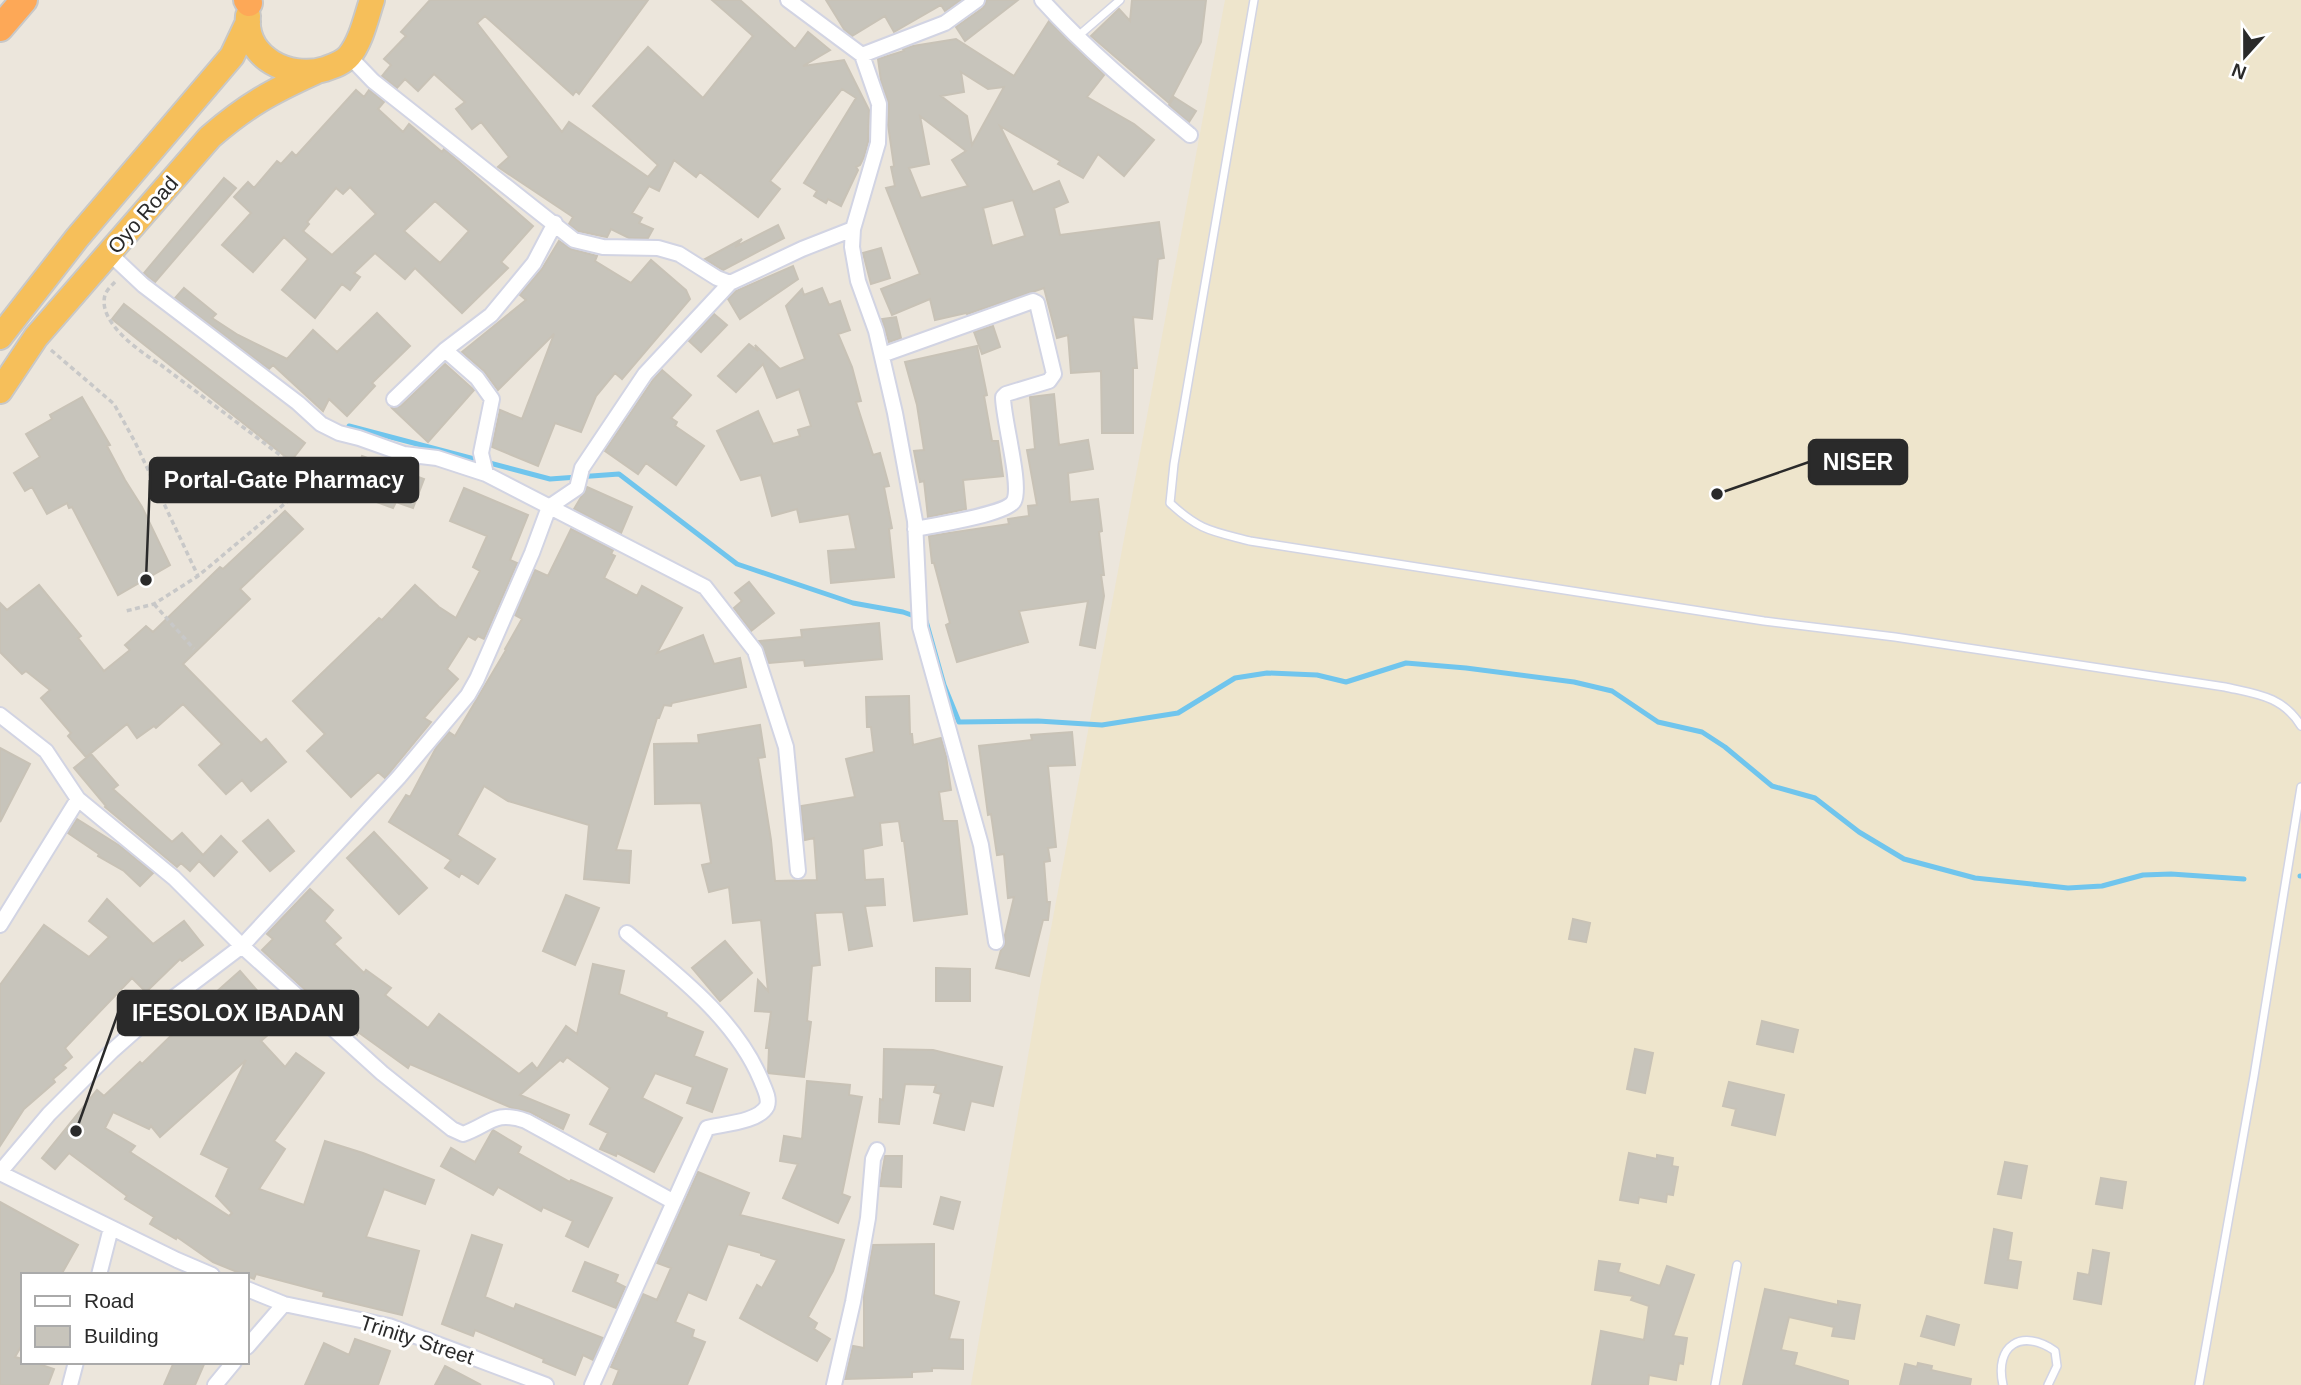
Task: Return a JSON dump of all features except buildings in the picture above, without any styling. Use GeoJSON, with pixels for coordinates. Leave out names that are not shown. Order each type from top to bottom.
{"type":"FeatureCollection","features":[{"type":"Feature","properties":{"kind":"highway"},"geometry":{"type":"LineString","coordinates":[[0,28],[24,0]]}},
{"type":"Feature","properties":{"kind":"highway"},"geometry":{"type":"LineString","coordinates":[[249,6],[252,40],[263,56],[278,67],[296,73],[315,72]]}},
{"type":"Feature","properties":{"kind":"highway","name":"Oyo Road"},"geometry":{"type":"LineString","coordinates":[[0,337],[77,238],[232,56],[249,6]]}},
{"type":"Feature","properties":{"kind":"highway"},"geometry":{"type":"LineString","coordinates":[[349,56],[365,7]]}},
{"type":"Feature","properties":{"kind":"highway","name":"Oyo Road"},"geometry":{"type":"LineString","coordinates":[[0,391],[36,337],[117,260],[210,137],[239,112],[266,94],[336,65],[349,56]]}},
{"type":"Feature","properties":{"kind":"street"},"geometry":{"type":"LineString","coordinates":[[788,0],[862,55],[879,104],[878,143],[853,229],[852,247],[858,281],[876,331],[895,414],[915,529],[920,627],[981,845],[996,942]]}},
{"type":"Feature","properties":{"kind":"street"},"geometry":{"type":"LineString","coordinates":[[862,55],[946,23],[978,0]]}},
{"type":"Feature","properties":{"kind":"street"},"geometry":{"type":"LineString","coordinates":[[1042,0],[1076,37],[1189,135]]}},
{"type":"Feature","properties":{"kind":"street"},"geometry":{"type":"LineString","coordinates":[[349,56],[373,81],[575,240],[594,245],[658,248],[679,254],[730,283]]}},
{"type":"Feature","properties":{"kind":"street"},"geometry":{"type":"LineString","coordinates":[[394,399],[445,350],[491,314],[534,263],[555,223]]}},
{"type":"Feature","properties":{"kind":"street"},"geometry":{"type":"LineString","coordinates":[[207,1273],[0,1172],[49,1114],[112,1051],[164,1005],[242,946],[399,777],[468,695],[549,507],[577,488],[582,468],[645,374],[730,283],[853,229]]}},
{"type":"Feature","properties":{"kind":"street"},"geometry":{"type":"LineString","coordinates":[[117,260],[213,340],[298,403],[321,424],[339,433],[404,454],[437,458],[486,471],[549,507],[705,587],[755,651],[786,747],[797,871]]}},
{"type":"Feature","properties":{"kind":"street"},"geometry":{"type":"LineString","coordinates":[[882,355],[1033,302],[1037,303],[1054,374],[1049,381],[1003,397],[1015,485],[1012,504],[1001,510],[915,529]]}},
{"type":"Feature","properties":{"kind":"street"},"geometry":{"type":"LineString","coordinates":[[445,350],[477,378],[492,399],[481,453],[486,471]]}},
{"type":"Feature","properties":{"kind":"street"},"geometry":{"type":"LineString","coordinates":[[0,715],[46,751],[78,799],[174,878],[242,946],[382,1073],[452,1129],[463,1134],[496,1117],[509,1116],[526,1121],[674,1202]]}},
{"type":"Feature","properties":{"kind":"street"},"geometry":{"type":"LineString","coordinates":[[0,925],[78,799]]}},
{"type":"Feature","properties":{"kind":"street"},"geometry":{"type":"LineString","coordinates":[[592,1385],[707,1128],[744,1121],[760,1113],[767,1105],[768,1096],[742,1044],[716,1012],[681,978],[627,933]]}},
{"type":"Feature","properties":{"kind":"street"},"geometry":{"type":"LineString","coordinates":[[834,1385],[853,1302],[867,1218],[873,1159],[877,1150]]}},
{"type":"Feature","properties":{"kind":"street"},"geometry":{"type":"LineString","coordinates":[[100,1273],[111,1228]]}},
{"type":"Feature","properties":{"kind":"street","name":"Trinity Street"},"geometry":{"type":"LineString","coordinates":[[248,1289],[284,1304],[389,1326],[546,1385]]}},
{"type":"Feature","properties":{"kind":"street"},"geometry":{"type":"LineString","coordinates":[[248,1346],[284,1304]]}},
{"type":"Feature","properties":{"kind":"street"},"geometry":{"type":"LineString","coordinates":[[70,1385],[75,1364]]}},
{"type":"Feature","properties":{"kind":"street"},"geometry":{"type":"LineString","coordinates":[[215,1385],[232,1364]]}},
{"type":"Feature","properties":{"kind":"lane"},"geometry":{"type":"LineString","coordinates":[[1076,37],[1120,0]]}},
{"type":"Feature","properties":{"kind":"lane"},"geometry":{"type":"LineString","coordinates":[[1254,0],[1174,464],[1170,503],[1189,520],[1201,528],[1263,543],[1750,619],[1895,637],[2225,687],[2269,696],[2285,706],[2301,726]]}},
{"type":"Feature","properties":{"kind":"lane"},"geometry":{"type":"LineString","coordinates":[[2199,1385],[2254,1076],[2301,787]]}},
{"type":"Feature","properties":{"kind":"lane"},"geometry":{"type":"LineString","coordinates":[[1715,1385],[1737,1265]]}},
{"type":"Feature","properties":{"kind":"lane"},"geometry":{"type":"LineString","coordinates":[[2003,1385],[2000,1373],[2002,1356],[2012,1344],[2026,1340],[2045,1344],[2055,1351],[2057,1366],[2048,1385]]}},
{"type":"Feature","properties":{"kind":"path"},"geometry":{"type":"LineString","coordinates":[[117,260],[105,295],[105,311],[135,349],[161,365],[313,480],[198,576],[154,604],[126,611]]}},
{"type":"Feature","properties":{"kind":"path"},"geometry":{"type":"LineString","coordinates":[[36,337],[114,404],[135,442],[198,576]]}},
{"type":"Feature","properties":{"kind":"path"},"geometry":{"type":"LineString","coordinates":[[154,604],[194,649]]}},
{"type":"Feature","properties":{"kind":"shaded area"},"geometry":{"type":"Polygon","coordinates":[[[1225,0],[2301,0],[2301,1385],[971,1385],[1040,987],[1225,0]]]}},
{"type":"Feature","properties":{"kind":"waterway"},"geometry":{"type":"LineString","coordinates":[[349,426],[550,479],[619,474],[737,564],[853,603],[917,617]]}},
{"type":"Feature","properties":{"kind":"waterway"},"geometry":{"type":"LineString","coordinates":[[926,621],[944,685],[959,722],[1038,721],[1102,725],[1178,713],[1235,678],[1267,673],[1317,675],[1346,682],[1406,663],[1466,668],[1574,682],[1612,691],[1658,722],[1702,732],[1725,747],[1772,786],[1815,798],[1859,832],[1904,859],[1975,878],[2068,888],[2102,886],[2143,875],[2171,874],[2244,879]]}},
{"type":"Feature","properties":{"kind":"place","name":"NISER"},"geometry":{"type":"Point","coordinates":[1717,494]}},
{"type":"Feature","properties":{"kind":"place","name":"Portal-Gate Pharmacy"},"geometry":{"type":"Point","coordinates":[146,580]}},
{"type":"Feature","properties":{"kind":"place","name":"IFESOLOX IBADAN"},"geometry":{"type":"Point","coordinates":[76,1131]}}]}
